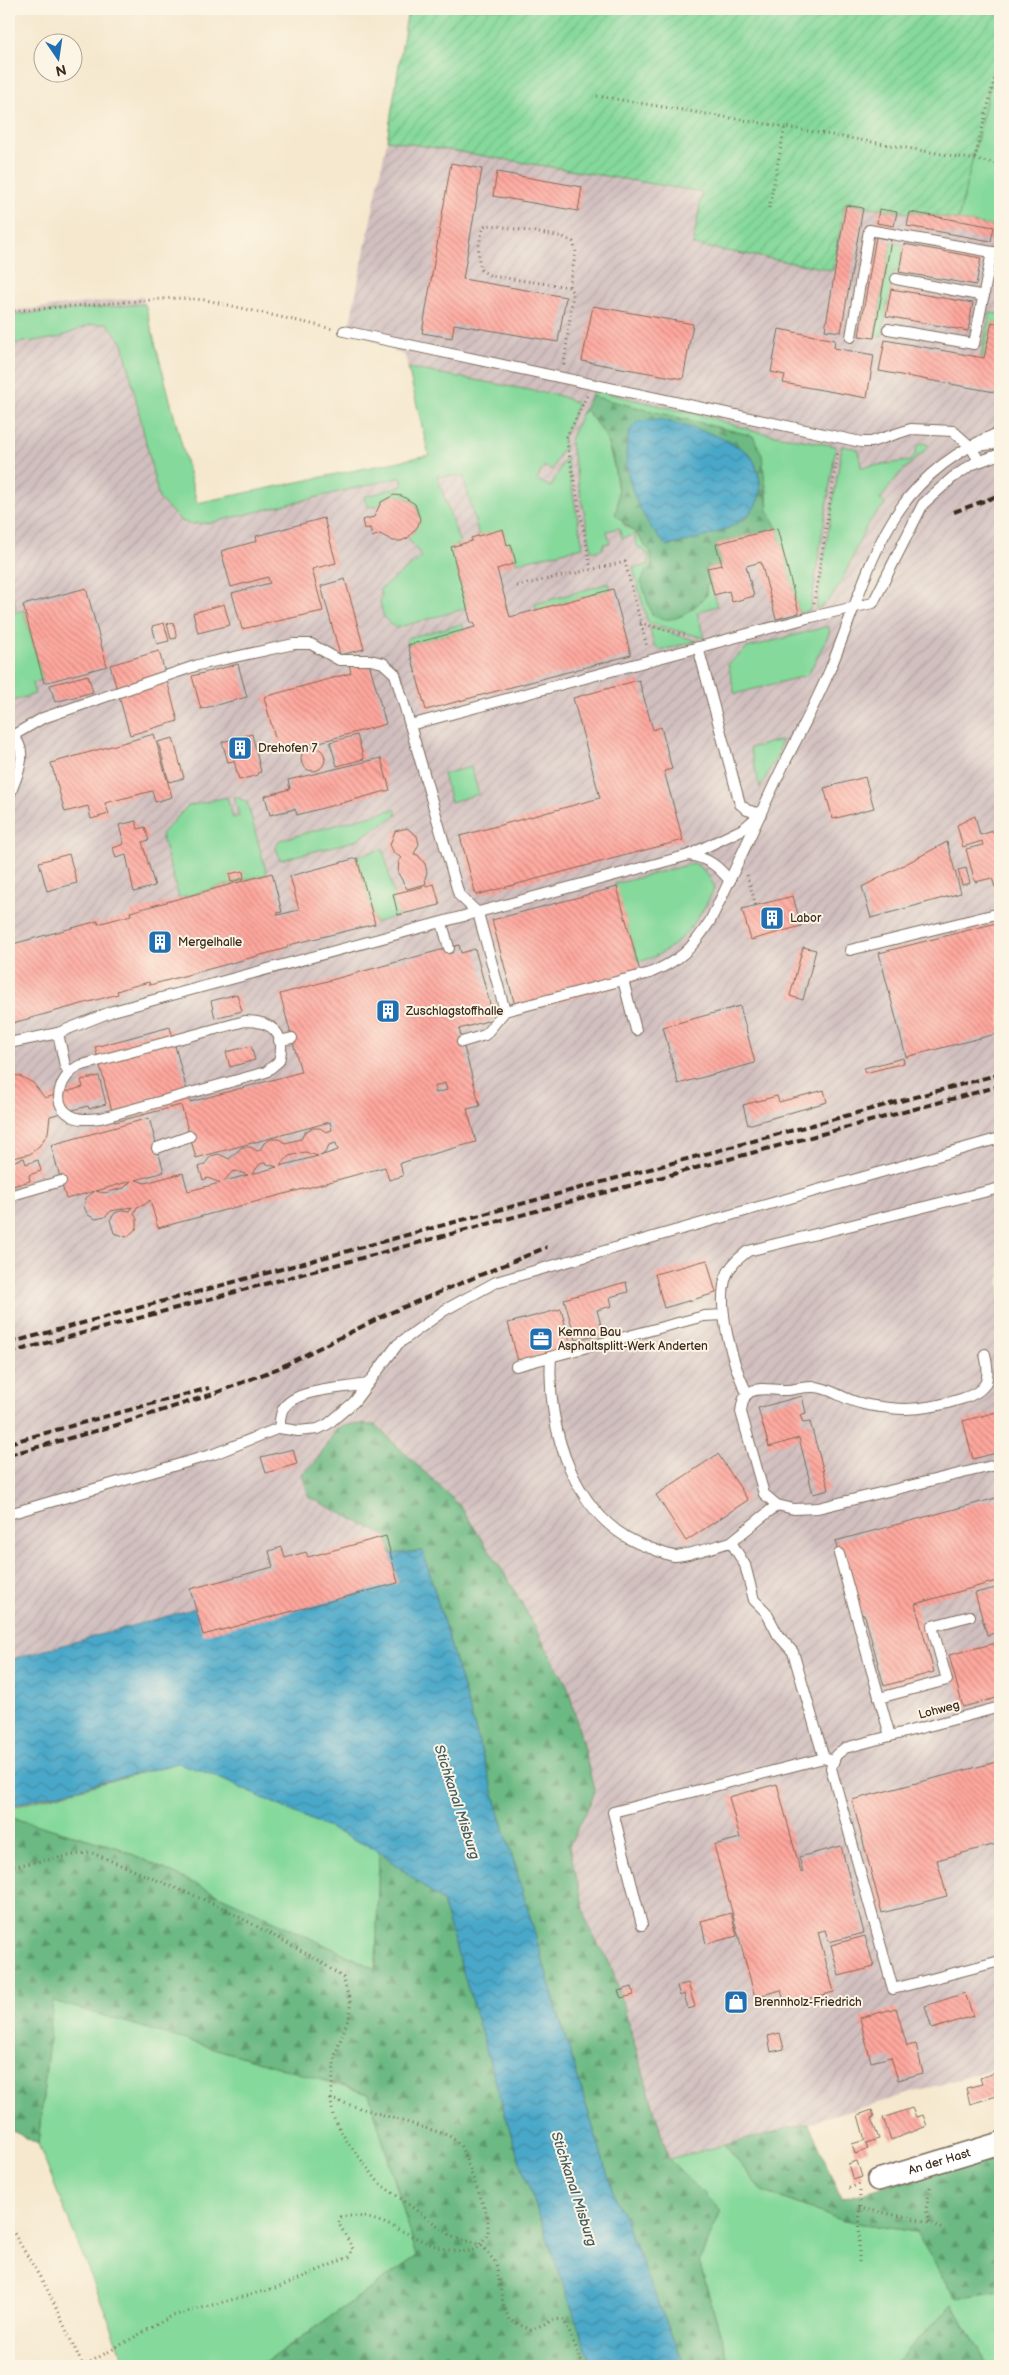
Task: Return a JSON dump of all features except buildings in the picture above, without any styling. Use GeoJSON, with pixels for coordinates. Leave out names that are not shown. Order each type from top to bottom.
{"type":"FeatureCollection","features":[{"type":"Feature","properties":{"kind":"street","name":"An der Hast"},"geometry":{"type":"LineString","coordinates":[[869,2182],[1000,2143]]}},
{"type":"Feature","properties":{"kind":"lane"},"geometry":{"type":"LineString","coordinates":[[851,337],[869,230],[996,253],[984,296],[974,344],[888,329]]}},
{"type":"Feature","properties":{"kind":"lane"},"geometry":{"type":"LineString","coordinates":[[896,279],[984,296]]}},
{"type":"Feature","properties":{"kind":"lane"},"geometry":{"type":"LineString","coordinates":[[344,331],[861,442],[871,442],[911,429],[953,431],[971,446],[979,461]]}},
{"type":"Feature","properties":{"kind":"lane"},"geometry":{"type":"LineString","coordinates":[[462,1042],[485,1035],[505,1011],[650,973],[672,964],[694,946],[710,921],[730,882],[829,672],[875,550],[889,524],[908,498],[938,468],[971,446],[1000,432]]}},
{"type":"Feature","properties":{"kind":"lane"},"geometry":{"type":"LineString","coordinates":[[971,446],[1000,442]]}},
{"type":"Feature","properties":{"kind":"lane"},"geometry":{"type":"LineString","coordinates":[[410,725],[811,617],[873,603],[923,504],[952,478],[979,461],[1000,454]]}},
{"type":"Feature","properties":{"kind":"lane"},"geometry":{"type":"LineString","coordinates":[[9,796],[23,754],[21,747],[11,735],[43,718],[198,665],[294,644],[311,644],[339,660],[370,660],[383,663],[395,674],[459,895],[478,913],[505,1011]]}},
{"type":"Feature","properties":{"kind":"lane"},"geometry":{"type":"LineString","coordinates":[[698,647],[740,804],[747,810],[761,814]]}},
{"type":"Feature","properties":{"kind":"lane"},"geometry":{"type":"LineString","coordinates":[[9,1043],[58,1033],[90,1018],[112,1011],[689,855],[743,829],[761,814]]}},
{"type":"Feature","properties":{"kind":"lane"},"geometry":{"type":"LineString","coordinates":[[689,855],[703,858],[712,863],[730,882]]}},
{"type":"Feature","properties":{"kind":"lane"},"geometry":{"type":"LineString","coordinates":[[850,950],[1000,913]]}},
{"type":"Feature","properties":{"kind":"lane"},"geometry":{"type":"LineString","coordinates":[[442,923],[449,948]]}},
{"type":"Feature","properties":{"kind":"lane"},"geometry":{"type":"LineString","coordinates":[[622,980],[636,1030]]}},
{"type":"Feature","properties":{"kind":"lane"},"geometry":{"type":"LineString","coordinates":[[245,1021],[260,1021],[268,1024],[275,1030],[281,1054],[279,1061],[266,1072],[102,1118],[79,1118],[70,1115],[63,1108],[60,1099],[60,1088],[69,1072],[92,1061],[245,1021]]}},
{"type":"Feature","properties":{"kind":"lane"},"geometry":{"type":"LineString","coordinates":[[58,1033],[65,1066],[69,1072]]}},
{"type":"Feature","properties":{"kind":"lane"},"geometry":{"type":"LineString","coordinates":[[279,1041],[292,1038]]}},
{"type":"Feature","properties":{"kind":"lane"},"geometry":{"type":"LineString","coordinates":[[157,1148],[190,1136]]}},
{"type":"Feature","properties":{"kind":"lane"},"geometry":{"type":"LineString","coordinates":[[9,1514],[214,1454],[279,1428],[298,1431],[318,1429],[328,1424],[354,1402],[398,1344],[444,1310],[496,1282],[1000,1138]]}},
{"type":"Feature","properties":{"kind":"lane"},"geometry":{"type":"LineString","coordinates":[[9,1196],[61,1181]]}},
{"type":"Feature","properties":{"kind":"lane"},"geometry":{"type":"LineString","coordinates":[[747,1393],[740,1378],[724,1315],[726,1278],[730,1267],[748,1251],[1000,1188]]}},
{"type":"Feature","properties":{"kind":"lane"},"geometry":{"type":"LineString","coordinates":[[516,1366],[704,1316],[724,1315]]}},
{"type":"Feature","properties":{"kind":"lane"},"geometry":{"type":"LineString","coordinates":[[985,1354],[988,1381],[980,1391],[941,1406],[916,1410],[859,1403],[821,1388],[807,1387],[787,1390],[756,1389],[747,1393],[742,1401],[741,1412],[764,1494],[777,1505],[794,1509],[818,1508],[1000,1464]]}},
{"type":"Feature","properties":{"kind":"lane"},"geometry":{"type":"LineString","coordinates":[[551,1357],[551,1401],[574,1479],[601,1517],[615,1530],[637,1543],[674,1556],[731,1542],[777,1505]]}},
{"type":"Feature","properties":{"kind":"lane"},"geometry":{"type":"LineString","coordinates":[[279,1428],[283,1410],[294,1399],[304,1393],[367,1384]]}},
{"type":"Feature","properties":{"kind":"lane"},"geometry":{"type":"LineString","coordinates":[[731,1542],[745,1565],[754,1600],[766,1612],[778,1635],[793,1652],[832,1768],[893,1989],[1000,1961]]}},
{"type":"Feature","properties":{"kind":"lane"},"geometry":{"type":"LineString","coordinates":[[839,1554],[879,1698],[887,1737]]}},
{"type":"Feature","properties":{"kind":"lane"},"geometry":{"type":"LineString","coordinates":[[879,1698],[947,1680],[932,1626],[970,1616]]}},
{"type":"Feature","properties":{"kind":"lane","name":"Lohweg"},"geometry":{"type":"LineString","coordinates":[[828,1759],[845,1748],[1000,1707]]}},
{"type":"Feature","properties":{"kind":"lane"},"geometry":{"type":"LineString","coordinates":[[642,1925],[612,1812],[828,1759]]}},
{"type":"Feature","properties":{"kind":"path"},"geometry":{"type":"LineString","coordinates":[[975,158],[1000,58]]}},
{"type":"Feature","properties":{"kind":"path"},"geometry":{"type":"LineString","coordinates":[[597,96],[975,158],[1000,164]]}},
{"type":"Feature","properties":{"kind":"path"},"geometry":{"type":"LineString","coordinates":[[769,208],[785,127]]}},
{"type":"Feature","properties":{"kind":"path"},"geometry":{"type":"LineString","coordinates":[[563,378],[572,292],[569,287],[576,252],[573,242],[563,237],[492,225],[485,226],[482,232],[478,261],[481,270],[491,276],[569,287]]}},
{"type":"Feature","properties":{"kind":"path"},"geometry":{"type":"LineString","coordinates":[[9,311],[176,298],[206,300],[344,331]]}},
{"type":"Feature","properties":{"kind":"path"},"geometry":{"type":"LineString","coordinates":[[591,569],[566,438],[592,384]]}},
{"type":"Feature","properties":{"kind":"path"},"geometry":{"type":"LineString","coordinates":[[811,617],[840,438]]}},
{"type":"Feature","properties":{"kind":"path"},"geometry":{"type":"LineString","coordinates":[[517,586],[625,562],[650,660]]}},
{"type":"Feature","properties":{"kind":"path"},"geometry":{"type":"LineString","coordinates":[[640,623],[713,643]]}},
{"type":"Feature","properties":{"kind":"path"},"geometry":{"type":"LineString","coordinates":[[736,868],[747,874],[756,906]]}},
{"type":"Feature","properties":{"kind":"path"},"geometry":{"type":"LineString","coordinates":[[9,1867],[90,1852],[221,1907],[320,1961],[344,1978],[350,2002],[350,2014],[335,2055],[331,2099],[333,2117],[346,2140],[379,2183],[453,2237],[481,2244],[496,2263],[503,2303],[509,2320],[531,2330],[555,2318],[564,2320],[584,2366]]}},
{"type":"Feature","properties":{"kind":"path"},"geometry":{"type":"LineString","coordinates":[[9,2225],[47,2289],[83,2366],[172,2316],[282,2286],[349,2257],[353,2249],[339,2224],[340,2217],[353,2214],[383,2223],[451,2252],[476,2250],[488,2234],[488,2217],[460,2144],[448,2135],[331,2099]]}},
{"type":"Feature","properties":{"kind":"path"},"geometry":{"type":"LineString","coordinates":[[928,2165],[932,2181],[926,2209],[930,2222]]}},
{"type":"Feature","properties":{"kind":"path"},"geometry":{"type":"LineString","coordinates":[[859,2262],[860,2208],[869,2182]]}},
{"type":"Feature","properties":{"kind":"path"},"geometry":{"type":"LineString","coordinates":[[860,2208],[930,2222],[946,2230]]}},
{"type":"Feature","properties":{"kind":"shaded area"},"geometry":{"type":"Polygon","coordinates":[[[387,140],[702,192],[833,270],[845,203],[908,213],[909,211],[1000,228],[998,245],[1000,246],[1000,2067],[809,2123],[669,2159],[612,1968],[588,1926],[569,1846],[595,1793],[430,1537],[479,1701],[9,1820],[9,311],[143,297],[197,503],[429,455],[405,356],[349,328],[387,140]]]}},
{"type":"Feature","properties":{"kind":"green space"},"geometry":{"type":"Polygon","coordinates":[[[408,9],[1000,9],[1000,43],[958,220],[909,211],[908,213],[845,203],[833,270],[693,245],[702,192],[387,140],[408,9]]]}},
{"type":"Feature","properties":{"kind":"green space"},"geometry":{"type":"Polygon","coordinates":[[[1000,43],[1000,233],[999,237],[991,241],[994,227],[958,220],[1000,43]]]}},
{"type":"Feature","properties":{"kind":"green space"},"geometry":{"type":"Polygon","coordinates":[[[891,242],[904,245],[899,272],[894,271],[882,337],[875,336],[891,242]]]}},
{"type":"Feature","properties":{"kind":"green space"},"geometry":{"type":"Polygon","coordinates":[[[145,304],[197,503],[429,455],[408,368],[557,395],[578,403],[563,438],[565,450],[561,451],[552,470],[544,466],[537,480],[551,487],[566,456],[583,547],[516,563],[511,544],[507,545],[503,530],[479,536],[463,476],[437,476],[460,544],[451,547],[467,608],[396,628],[384,618],[380,602],[382,595],[379,590],[422,557],[408,538],[416,528],[419,518],[417,509],[405,497],[395,496],[385,499],[376,507],[367,506],[364,497],[403,486],[401,477],[210,523],[190,524],[181,521],[159,499],[123,343],[107,323],[89,325],[58,338],[9,344],[9,315],[145,304]]]}},
{"type":"Feature","properties":{"kind":"green space"},"geometry":{"type":"Polygon","coordinates":[[[990,313],[1000,314],[1000,324],[993,322],[984,358],[981,357],[990,313]]]}},
{"type":"Feature","properties":{"kind":"green space"},"geometry":{"type":"Polygon","coordinates":[[[593,390],[712,418],[753,431],[836,446],[810,611],[799,613],[777,528],[768,511],[767,490],[753,436],[591,396],[593,390]]]}},
{"type":"Feature","properties":{"kind":"green space"},"geometry":{"type":"Polygon","coordinates":[[[591,396],[753,436],[762,455],[768,511],[777,528],[717,544],[722,565],[707,568],[711,583],[706,586],[707,595],[682,616],[668,619],[652,615],[641,582],[646,571],[652,567],[651,552],[636,533],[615,514],[618,496],[617,486],[614,464],[608,444],[601,429],[586,410],[581,414],[591,396]],[[659,419],[627,453],[632,482],[639,503],[667,546],[719,531],[747,518],[761,487],[758,470],[750,454],[709,433],[659,419]]]}},
{"type":"Feature","properties":{"kind":"green space"},"geometry":{"type":"Polygon","coordinates":[[[586,410],[605,435],[614,466],[623,524],[631,530],[651,552],[652,567],[646,571],[682,616],[707,595],[706,586],[711,583],[717,606],[697,612],[704,638],[648,623],[633,568],[649,565],[648,554],[637,546],[634,535],[622,538],[619,528],[607,531],[610,543],[603,544],[603,549],[592,552],[570,440],[581,414],[586,410]]]}},
{"type":"Feature","properties":{"kind":"green space"},"geometry":{"type":"Polygon","coordinates":[[[923,443],[927,444],[928,447],[899,474],[880,500],[886,503],[864,530],[847,570],[833,595],[825,604],[816,609],[842,446],[858,449],[861,467],[910,461],[916,453],[917,446],[923,443]]]}},
{"type":"Feature","properties":{"kind":"green space"},"geometry":{"type":"Polygon","coordinates":[[[609,583],[611,590],[536,610],[535,604],[609,583]]]}},
{"type":"Feature","properties":{"kind":"green space"},"geometry":{"type":"Polygon","coordinates":[[[14,599],[16,609],[12,610],[13,613],[24,610],[43,680],[32,683],[35,694],[9,702],[9,600],[14,599]]]}},
{"type":"Feature","properties":{"kind":"green space"},"geometry":{"type":"Polygon","coordinates":[[[462,624],[464,630],[408,645],[407,638],[462,624]]]}},
{"type":"Feature","properties":{"kind":"green space"},"geometry":{"type":"Polygon","coordinates":[[[829,626],[829,634],[808,675],[735,694],[728,664],[747,648],[829,626]]]}},
{"type":"Feature","properties":{"kind":"green space"},"geometry":{"type":"Polygon","coordinates":[[[650,628],[697,641],[662,650],[654,646],[650,628]]]}},
{"type":"Feature","properties":{"kind":"green space"},"geometry":{"type":"Polygon","coordinates":[[[781,740],[778,754],[760,788],[750,748],[781,740]]]}},
{"type":"Feature","properties":{"kind":"green space"},"geometry":{"type":"Polygon","coordinates":[[[471,767],[479,794],[451,802],[443,774],[471,767]]]}},
{"type":"Feature","properties":{"kind":"green space"},"geometry":{"type":"Polygon","coordinates":[[[234,796],[247,802],[267,874],[179,898],[161,834],[188,806],[227,797],[233,818],[239,816],[234,796]]]}},
{"type":"Feature","properties":{"kind":"green space"},"geometry":{"type":"Polygon","coordinates":[[[395,809],[397,815],[354,841],[280,860],[276,847],[280,840],[395,809]]]}},
{"type":"Feature","properties":{"kind":"green space"},"geometry":{"type":"Polygon","coordinates":[[[383,849],[398,913],[397,916],[375,923],[357,856],[383,849]]]}},
{"type":"Feature","properties":{"kind":"green space"},"geometry":{"type":"Polygon","coordinates":[[[694,863],[706,872],[715,887],[708,900],[693,924],[675,944],[652,958],[638,962],[615,884],[694,863]]]}},
{"type":"Feature","properties":{"kind":"green space"},"geometry":{"type":"Polygon","coordinates":[[[352,1424],[375,1425],[460,1506],[508,1579],[568,1687],[595,1793],[569,1846],[588,1926],[612,1968],[669,2159],[721,2211],[699,2262],[730,2366],[686,2366],[678,2351],[612,2189],[560,2020],[423,1551],[391,1554],[386,1536],[309,1497],[302,1474],[315,1463],[337,1428],[352,1424]]]}},
{"type":"Feature","properties":{"kind":"green space"},"geometry":{"type":"Polygon","coordinates":[[[178,1763],[208,1773],[379,1851],[376,1969],[119,1848],[9,1817],[9,1808],[178,1763]]]}},
{"type":"Feature","properties":{"kind":"green space"},"geometry":{"type":"Polygon","coordinates":[[[9,1817],[119,1848],[376,1969],[379,1851],[442,1901],[515,2147],[592,2366],[260,2366],[417,2256],[369,2094],[53,2001],[38,2144],[9,2129],[9,1817]]]}},
{"type":"Feature","properties":{"kind":"green space"},"geometry":{"type":"Polygon","coordinates":[[[53,2000],[369,2094],[417,2256],[260,2366],[127,2366],[38,2144],[53,2000]]]}},
{"type":"Feature","properties":{"kind":"green space"},"geometry":{"type":"Polygon","coordinates":[[[809,2123],[841,2199],[1000,2153],[1000,2291],[955,2298],[916,2232],[844,2221],[762,2191],[725,2145],[809,2123]]]}},
{"type":"Feature","properties":{"kind":"green space"},"geometry":{"type":"Polygon","coordinates":[[[725,2145],[762,2191],[844,2221],[916,2232],[955,2298],[1000,2291],[1000,2366],[988,2366],[953,2304],[892,2366],[730,2366],[699,2262],[721,2211],[669,2159],[725,2145]]]}},
{"type":"Feature","properties":{"kind":"green space"},"geometry":{"type":"Polygon","coordinates":[[[953,2304],[988,2366],[892,2366],[953,2304]]]}},
{"type":"Feature","properties":{"kind":"water"},"geometry":{"type":"Polygon","coordinates":[[[659,419],[717,436],[748,453],[756,466],[760,481],[759,496],[753,509],[729,528],[667,546],[648,523],[640,509],[626,463],[626,447],[630,431],[633,427],[638,421],[659,419]]]}},
{"type":"Feature","properties":{"kind":"water","name":"Stichkanal Misburg"},"geometry":{"type":"Polygon","coordinates":[[[423,1551],[560,2020],[612,2189],[678,2351],[686,2366],[592,2366],[515,2147],[442,1901],[379,1851],[208,1773],[178,1763],[9,1806],[9,1660],[391,1554],[423,1551]]]}},
{"type":"Feature","properties":{"kind":"railway"},"geometry":{"type":"LineString","coordinates":[[954,512],[1000,495]]}},
{"type":"Feature","properties":{"kind":"railway"},"geometry":{"type":"LineString","coordinates":[[9,1343],[1000,1074]]}},
{"type":"Feature","properties":{"kind":"railway"},"geometry":{"type":"LineString","coordinates":[[9,1353],[1000,1086]]}},
{"type":"Feature","properties":{"kind":"railway"},"geometry":{"type":"LineString","coordinates":[[9,1455],[117,1425],[213,1394],[279,1368],[385,1315],[547,1247]]}},
{"type":"Feature","properties":{"kind":"railway"},"geometry":{"type":"LineString","coordinates":[[9,1443],[209,1388]]}},
{"type":"Feature","properties":{"kind":"place","name":"Drehofen 7"},"geometry":{"type":"Point","coordinates":[240,748]}},
{"type":"Feature","properties":{"kind":"place","name":"Labor"},"geometry":{"type":"Point","coordinates":[772,918]}},
{"type":"Feature","properties":{"kind":"place","name":"Mergelhalle"},"geometry":{"type":"Point","coordinates":[160,942]}},
{"type":"Feature","properties":{"kind":"place","name":"Zuschlagstoffhalle"},"geometry":{"type":"Point","coordinates":[388,1011]}},
{"type":"Feature","properties":{"kind":"place","name":"Kemna Bau Asphaltsplitt-Werk Anderten"},"geometry":{"type":"Point","coordinates":[541,1339]}},
{"type":"Feature","properties":{"kind":"place","name":"Brennholz-Friedrich"},"geometry":{"type":"Point","coordinates":[736,2002]}}]}
